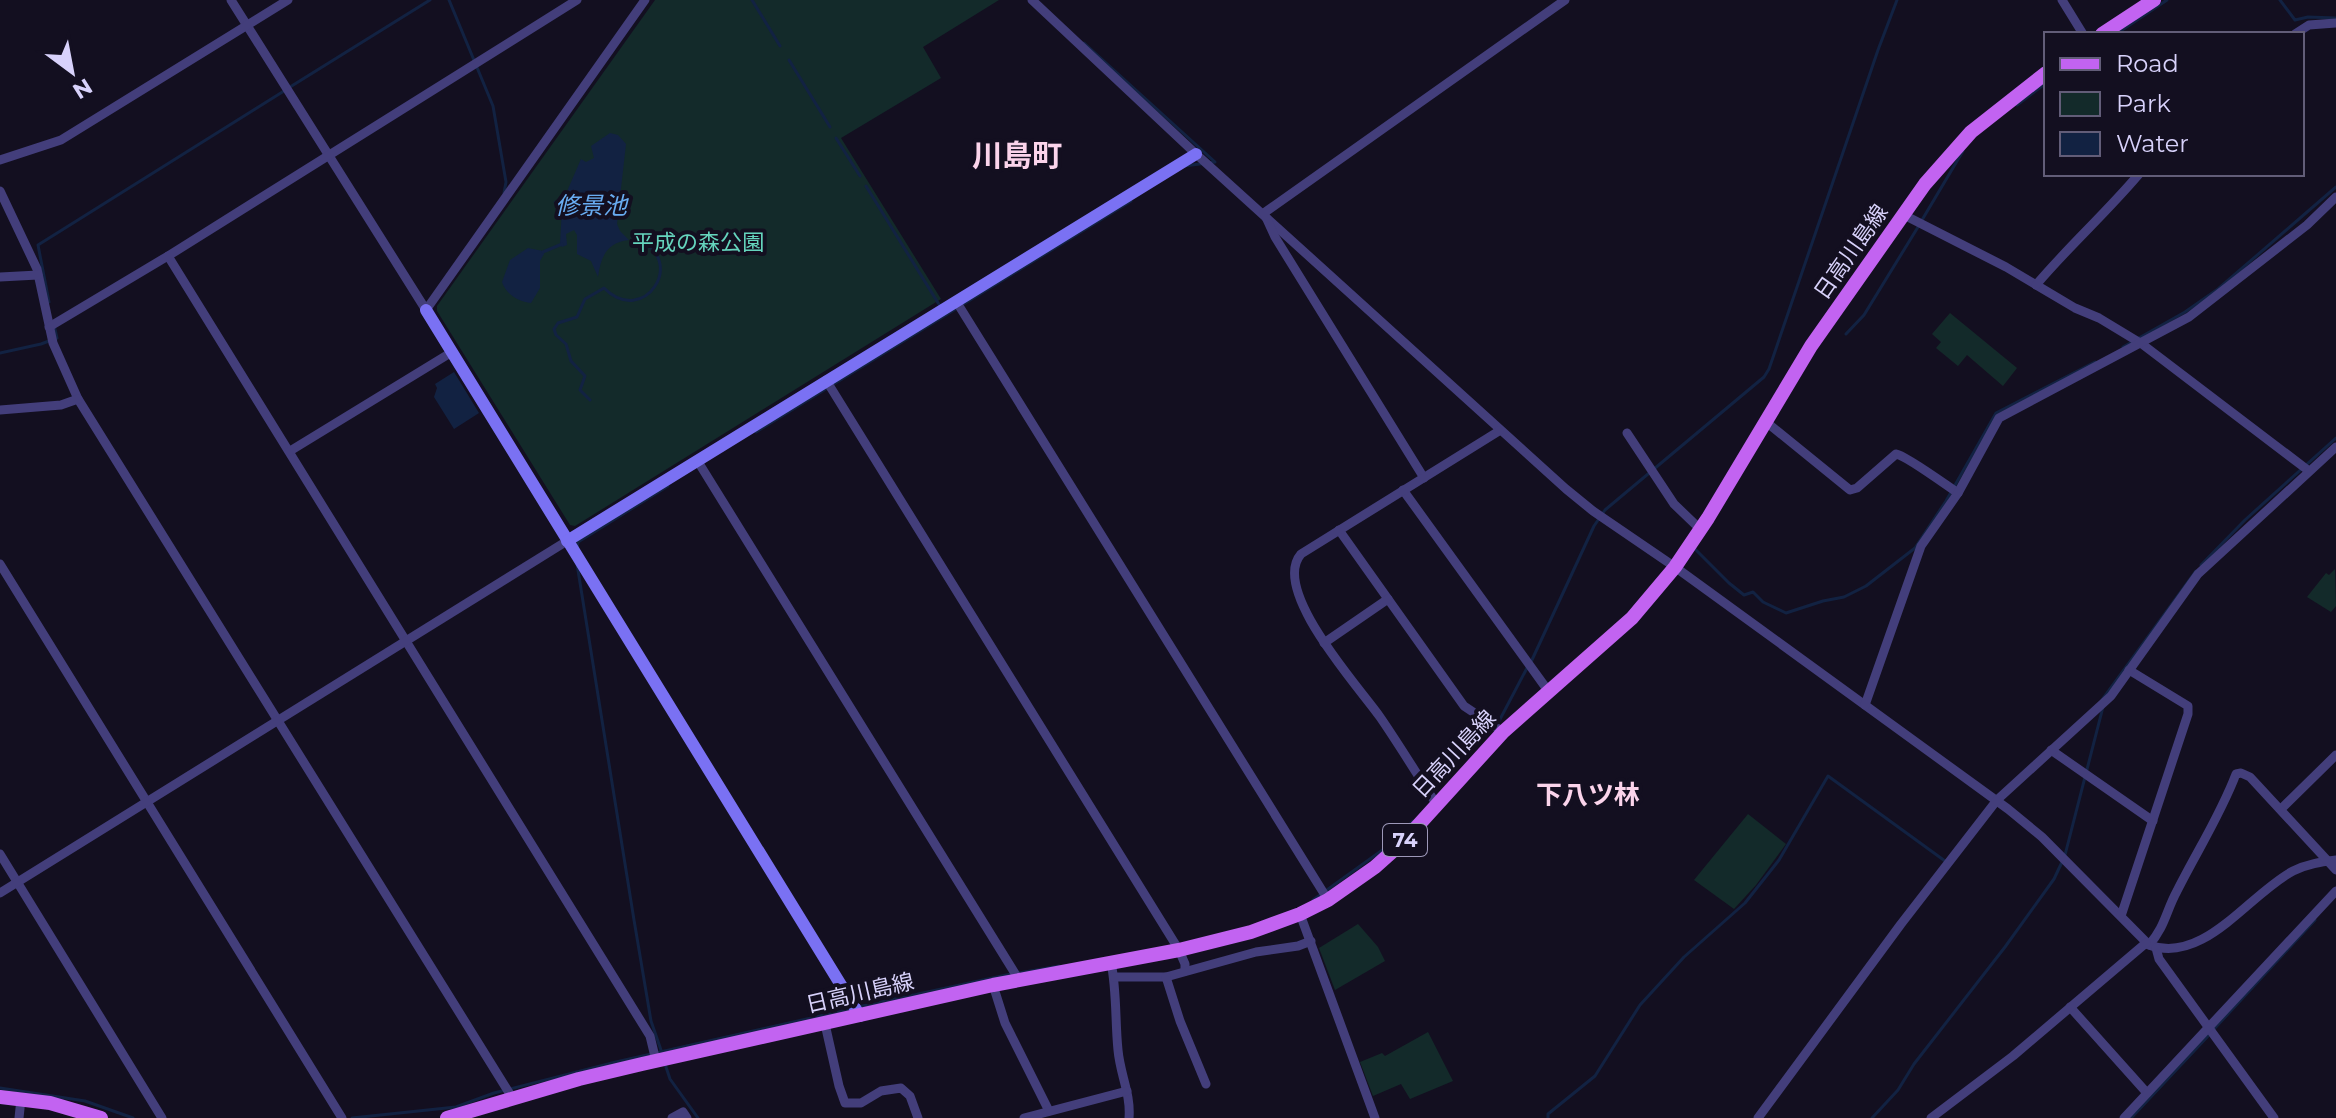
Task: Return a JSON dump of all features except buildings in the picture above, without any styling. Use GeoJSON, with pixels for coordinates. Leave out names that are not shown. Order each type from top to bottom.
{"type":"FeatureCollection","features":[{"type":"Feature","properties":{"kind":"main road"},"geometry":{"type":"LineString","coordinates":[[2105,32],[2154,0]]}},
{"type":"Feature","properties":{"kind":"main road","name":"日高川島線"},"geometry":{"type":"LineString","coordinates":[[447,1118],[579,1079],[993,985],[1113,970],[1251,932],[1328,900],[1371,870],[1403,842],[1503,732],[1632,618],[1675,567],[1811,346],[1951,152],[1971,132],[2044,75]]}},
{"type":"Feature","properties":{"kind":"main road"},"geometry":{"type":"LineString","coordinates":[[0,1097],[50,1103],[101,1118]]}},
{"type":"Feature","properties":{"kind":"street"},"geometry":{"type":"LineString","coordinates":[[231,0],[426,310],[860,1016]]}},
{"type":"Feature","properties":{"kind":"street"},"geometry":{"type":"LineString","coordinates":[[0,160],[61,140],[288,0]]}},
{"type":"Feature","properties":{"kind":"street"},"geometry":{"type":"LineString","coordinates":[[49,327],[577,0]]}},
{"type":"Feature","properties":{"kind":"street"},"geometry":{"type":"LineString","coordinates":[[426,310],[645,0]]}},
{"type":"Feature","properties":{"kind":"street"},"geometry":{"type":"LineString","coordinates":[[1032,0],[1499,431],[1593,511],[1997,800],[2042,837],[2150,945],[2274,1118]]}},
{"type":"Feature","properties":{"kind":"street"},"geometry":{"type":"LineString","coordinates":[[1264,213],[1565,0]]}},
{"type":"Feature","properties":{"kind":"street"},"geometry":{"type":"LineString","coordinates":[[2062,0],[2082,32]]}},
{"type":"Feature","properties":{"kind":"street"},"geometry":{"type":"LineString","coordinates":[[2298,32],[2309,25],[2336,23]]}},
{"type":"Feature","properties":{"kind":"street"},"geometry":{"type":"LineString","coordinates":[[0,893],[1196,154]]}},
{"type":"Feature","properties":{"kind":"street"},"geometry":{"type":"LineString","coordinates":[[2036,285],[2137,176]]}},
{"type":"Feature","properties":{"kind":"street"},"geometry":{"type":"LineString","coordinates":[[0,191],[38,275],[56,353],[78,399],[513,1099]]}},
{"type":"Feature","properties":{"kind":"street"},"geometry":{"type":"LineString","coordinates":[[1865,705],[1921,546],[1958,493],[1999,418],[2189,317],[2307,225],[2336,197]]}},
{"type":"Feature","properties":{"kind":"street"},"geometry":{"type":"LineString","coordinates":[[1264,213],[1275,237],[1424,478]]}},
{"type":"Feature","properties":{"kind":"street"},"geometry":{"type":"LineString","coordinates":[[1904,215],[2142,344],[2309,471]]}},
{"type":"Feature","properties":{"kind":"street"},"geometry":{"type":"LineString","coordinates":[[168,256],[650,1036],[656,1061]]}},
{"type":"Feature","properties":{"kind":"street"},"geometry":{"type":"LineString","coordinates":[[0,277],[38,275]]}},
{"type":"Feature","properties":{"kind":"street"},"geometry":{"type":"LineString","coordinates":[[956,301],[1328,900]]}},
{"type":"Feature","properties":{"kind":"street"},"geometry":{"type":"LineString","coordinates":[[290,451],[452,352]]}},
{"type":"Feature","properties":{"kind":"street"},"geometry":{"type":"LineString","coordinates":[[826,380],[1179,950],[1185,971]]}},
{"type":"Feature","properties":{"kind":"street"},"geometry":{"type":"LineString","coordinates":[[0,410],[61,405],[78,399]]}},
{"type":"Feature","properties":{"kind":"street"},"geometry":{"type":"LineString","coordinates":[[1765,421],[1850,490],[1857,488],[1896,454],[1902,454],[1958,493]]}},
{"type":"Feature","properties":{"kind":"street"},"geometry":{"type":"LineString","coordinates":[[1437,805],[1379,716],[1324,643],[1297,592],[1294,573],[1296,559],[1499,431]]}},
{"type":"Feature","properties":{"kind":"street"},"geometry":{"type":"LineString","coordinates":[[1627,433],[1674,504],[1700,529]]}},
{"type":"Feature","properties":{"kind":"street"},"geometry":{"type":"LineString","coordinates":[[1758,1118],[1997,800],[2111,696],[2198,574],[2336,447]]}},
{"type":"Feature","properties":{"kind":"street"},"geometry":{"type":"LineString","coordinates":[[697,460],[1019,980]]}},
{"type":"Feature","properties":{"kind":"street"},"geometry":{"type":"LineString","coordinates":[[1403,490],[1549,692]]}},
{"type":"Feature","properties":{"kind":"street"},"geometry":{"type":"LineString","coordinates":[[1339,530],[1464,706],[1503,732]]}},
{"type":"Feature","properties":{"kind":"street"},"geometry":{"type":"LineString","coordinates":[[0,564],[342,1118]]}},
{"type":"Feature","properties":{"kind":"street"},"geometry":{"type":"LineString","coordinates":[[1324,643],[1388,599]]}},
{"type":"Feature","properties":{"kind":"street"},"geometry":{"type":"LineString","coordinates":[[2121,916],[2188,714],[2188,706],[2129,670]]}},
{"type":"Feature","properties":{"kind":"street"},"geometry":{"type":"LineString","coordinates":[[2051,750],[2153,821]]}},
{"type":"Feature","properties":{"kind":"street"},"geometry":{"type":"LineString","coordinates":[[2281,809],[2336,755]]}},
{"type":"Feature","properties":{"kind":"street"},"geometry":{"type":"LineString","coordinates":[[1931,1118],[2150,945],[2162,929],[2174,895],[2207,840],[2236,774],[2250,777],[2332,861],[2336,870]]}},
{"type":"Feature","properties":{"kind":"street"},"geometry":{"type":"LineString","coordinates":[[0,854],[162,1118]]}},
{"type":"Feature","properties":{"kind":"street"},"geometry":{"type":"LineString","coordinates":[[2150,945],[2175,948],[2209,938],[2258,894],[2291,872],[2309,864],[2332,861]]}},
{"type":"Feature","properties":{"kind":"street"},"geometry":{"type":"LineString","coordinates":[[2124,1118],[2336,891]]}},
{"type":"Feature","properties":{"kind":"street"},"geometry":{"type":"LineString","coordinates":[[1300,914],[1375,1118]]}},
{"type":"Feature","properties":{"kind":"street"},"geometry":{"type":"LineString","coordinates":[[1251,932],[1256,952]]}},
{"type":"Feature","properties":{"kind":"street"},"geometry":{"type":"LineString","coordinates":[[1129,1118],[1130,1102],[1118,1053],[1113,970],[1166,977],[1256,952],[1311,941]]}},
{"type":"Feature","properties":{"kind":"street"},"geometry":{"type":"LineString","coordinates":[[1166,977],[1206,1084]]}},
{"type":"Feature","properties":{"kind":"street"},"geometry":{"type":"LineString","coordinates":[[993,985],[1009,1031],[1049,1111]]}},
{"type":"Feature","properties":{"kind":"street"},"geometry":{"type":"LineString","coordinates":[[2070,1007],[2147,1093]]}},
{"type":"Feature","properties":{"kind":"street"},"geometry":{"type":"LineString","coordinates":[[825,1024],[845,1103],[861,1103],[881,1091],[901,1088],[910,1096],[918,1118]]}},
{"type":"Feature","properties":{"kind":"street"},"geometry":{"type":"LineString","coordinates":[[1024,1118],[1127,1091]]}},
{"type":"Feature","properties":{"kind":"street"},"geometry":{"type":"LineString","coordinates":[[19,1118],[21,1099]]}},
{"type":"Feature","properties":{"kind":"street"},"geometry":{"type":"LineString","coordinates":[[672,1118],[683,1112],[687,1118]]}},
{"type":"Feature","properties":{"kind":"green space","name":"平成の森公園"},"geometry":{"type":"Polygon","coordinates":[[[655,0],[999,0],[923,47],[941,78],[841,138],[941,299],[575,526],[570,525],[437,311],[437,306],[655,0]]]}},
{"type":"Feature","properties":{"kind":"green space"},"geometry":{"type":"Polygon","coordinates":[[[1950,313],[2017,368],[2003,386],[1967,355],[1958,366],[1936,348],[1941,342],[1932,334],[1950,313]]]}},
{"type":"Feature","properties":{"kind":"green space"},"geometry":{"type":"Polygon","coordinates":[[[2335,569],[2336,606],[2331,612],[2307,597],[2326,573],[2329,575],[2335,569]]]}},
{"type":"Feature","properties":{"kind":"green space"},"geometry":{"type":"Polygon","coordinates":[[[1748,814],[1786,844],[1734,909],[1694,880],[1748,814]]]}},
{"type":"Feature","properties":{"kind":"green space"},"geometry":{"type":"Polygon","coordinates":[[[1358,924],[1378,947],[1385,961],[1335,990],[1319,948],[1358,924]]]}},
{"type":"Feature","properties":{"kind":"green space"},"geometry":{"type":"Polygon","coordinates":[[[1428,1032],[1453,1081],[1410,1099],[1401,1084],[1373,1096],[1360,1062],[1382,1053],[1385,1056],[1428,1032]]]}},
{"type":"Feature","properties":{"kind":"water","name":"修景池"},"geometry":{"type":"Polygon","coordinates":[[[610,133],[618,135],[626,144],[617,224],[629,240],[609,248],[598,277],[591,261],[577,254],[574,230],[566,234],[567,245],[562,247],[560,244],[562,208],[561,204],[553,202],[565,196],[581,159],[586,162],[594,158],[591,146],[610,133]]]}},
{"type":"Feature","properties":{"kind":"water"},"geometry":{"type":"Polygon","coordinates":[[[528,248],[543,251],[544,254],[540,261],[540,288],[531,303],[513,297],[502,282],[510,260],[528,248]]]}},
{"type":"Feature","properties":{"kind":"water"},"geometry":{"type":"Polygon","coordinates":[[[454,372],[479,413],[454,429],[434,397],[435,384],[454,372]]]}},
{"type":"Feature","properties":{"kind":"waterway"},"geometry":{"type":"LineString","coordinates":[[290,87],[430,0]]}},
{"type":"Feature","properties":{"kind":"waterway"},"geometry":{"type":"LineString","coordinates":[[449,0],[493,106],[506,182],[504,193]]}},
{"type":"Feature","properties":{"kind":"waterway"},"geometry":{"type":"LineString","coordinates":[[752,0],[780,46]]}},
{"type":"Feature","properties":{"kind":"waterway"},"geometry":{"type":"LineString","coordinates":[[1531,662],[1594,526],[1605,510],[1764,377],[1769,369],[1897,0]]}},
{"type":"Feature","properties":{"kind":"waterway"},"geometry":{"type":"LineString","coordinates":[[2119,32],[2167,0]]}},
{"type":"Feature","properties":{"kind":"waterway"},"geometry":{"type":"LineString","coordinates":[[2280,0],[2295,20],[2336,18]]}},
{"type":"Feature","properties":{"kind":"waterway"},"geometry":{"type":"LineString","coordinates":[[1084,43],[1215,162],[1184,166]]}},
{"type":"Feature","properties":{"kind":"waterway"},"geometry":{"type":"LineString","coordinates":[[789,60],[830,127]]}},
{"type":"Feature","properties":{"kind":"waterway"},"geometry":{"type":"LineString","coordinates":[[2017,105],[2044,85]]}},
{"type":"Feature","properties":{"kind":"waterway"},"geometry":{"type":"LineString","coordinates":[[49,302],[38,245],[284,91]]}},
{"type":"Feature","properties":{"kind":"waterway"},"geometry":{"type":"LineString","coordinates":[[836,138],[860,176]]}},
{"type":"Feature","properties":{"kind":"waterway"},"geometry":{"type":"LineString","coordinates":[[1922,220],[1963,151]]}},
{"type":"Feature","properties":{"kind":"waterway"},"geometry":{"type":"LineString","coordinates":[[866,186],[940,306]]}},
{"type":"Feature","properties":{"kind":"waterway"},"geometry":{"type":"LineString","coordinates":[[2123,347],[2185,312],[2218,289],[2336,187]]}},
{"type":"Feature","properties":{"kind":"waterway"},"geometry":{"type":"LineString","coordinates":[[756,432],[1131,201]]}},
{"type":"Feature","properties":{"kind":"waterway"},"geometry":{"type":"LineString","coordinates":[[1846,334],[1864,315],[1918,227]]}},
{"type":"Feature","properties":{"kind":"waterway"},"geometry":{"type":"LineString","coordinates":[[590,400],[580,390],[585,376],[571,361],[566,344],[554,329],[558,323],[577,317],[585,299],[604,288],[619,298],[633,300],[646,296],[660,275],[659,262],[653,249],[638,240]]}},
{"type":"Feature","properties":{"kind":"waterway"},"geometry":{"type":"LineString","coordinates":[[543,252],[562,244]]}},
{"type":"Feature","properties":{"kind":"waterway"},"geometry":{"type":"LineString","coordinates":[[0,353],[57,338],[54,325]]}},
{"type":"Feature","properties":{"kind":"waterway"},"geometry":{"type":"LineString","coordinates":[[1695,549],[1744,595],[1753,592],[1763,602],[1786,613],[1844,597],[1866,586],[1915,548],[1946,501],[1996,413],[2095,362]]}},
{"type":"Feature","properties":{"kind":"waterway"},"geometry":{"type":"LineString","coordinates":[[2201,565],[2245,520],[2336,438]]}},
{"type":"Feature","properties":{"kind":"waterway"},"geometry":{"type":"LineString","coordinates":[[577,549],[578,542],[668,486]]}},
{"type":"Feature","properties":{"kind":"waterway"},"geometry":{"type":"LineString","coordinates":[[577,564],[651,1021],[662,1053]]}},
{"type":"Feature","properties":{"kind":"waterway"},"geometry":{"type":"LineString","coordinates":[[2102,700],[2196,571]]}},
{"type":"Feature","properties":{"kind":"waterway"},"geometry":{"type":"LineString","coordinates":[[1497,725],[1527,668]]}},
{"type":"Feature","properties":{"kind":"waterway"},"geometry":{"type":"LineString","coordinates":[[2065,855],[2103,707]]}},
{"type":"Feature","properties":{"kind":"waterway"},"geometry":{"type":"LineString","coordinates":[[1548,1118],[1548,1114],[1595,1076],[1640,1005],[1684,957],[1745,903],[1779,860],[1828,776],[1945,861]]}},
{"type":"Feature","properties":{"kind":"waterway"},"geometry":{"type":"LineString","coordinates":[[1313,900],[1388,846],[1413,821]]}},
{"type":"Feature","properties":{"kind":"waterway"},"geometry":{"type":"LineString","coordinates":[[1872,1118],[1898,1090],[1914,1064],[2005,947],[2054,879],[2062,862]]}},
{"type":"Feature","properties":{"kind":"waterway"},"geometry":{"type":"LineString","coordinates":[[2214,1029],[2315,920]]}},
{"type":"Feature","properties":{"kind":"waterway"},"geometry":{"type":"LineString","coordinates":[[1019,973],[1059,966]]}},
{"type":"Feature","properties":{"kind":"waterway"},"geometry":{"type":"LineString","coordinates":[[858,1007],[1011,974]]}},
{"type":"Feature","properties":{"kind":"waterway"},"geometry":{"type":"LineString","coordinates":[[352,1118],[456,1107],[494,1093],[616,1062],[851,1009]]}},
{"type":"Feature","properties":{"kind":"waterway"},"geometry":{"type":"LineString","coordinates":[[2131,1118],[2209,1035]]}},
{"type":"Feature","properties":{"kind":"waterway"},"geometry":{"type":"LineString","coordinates":[[665,1064],[670,1079],[698,1118]]}},
{"type":"Feature","properties":{"kind":"waterway"},"geometry":{"type":"LineString","coordinates":[[0,1088],[85,1101],[133,1118]]}},
{"type":"Feature","properties":{"kind":"district","name":"川島町"},"geometry":{"type":"Point","coordinates":[1017,155]}},
{"type":"Feature","properties":{"kind":"district","name":"下八ツ林"},"geometry":{"type":"Point","coordinates":[1588,795]}}]}
